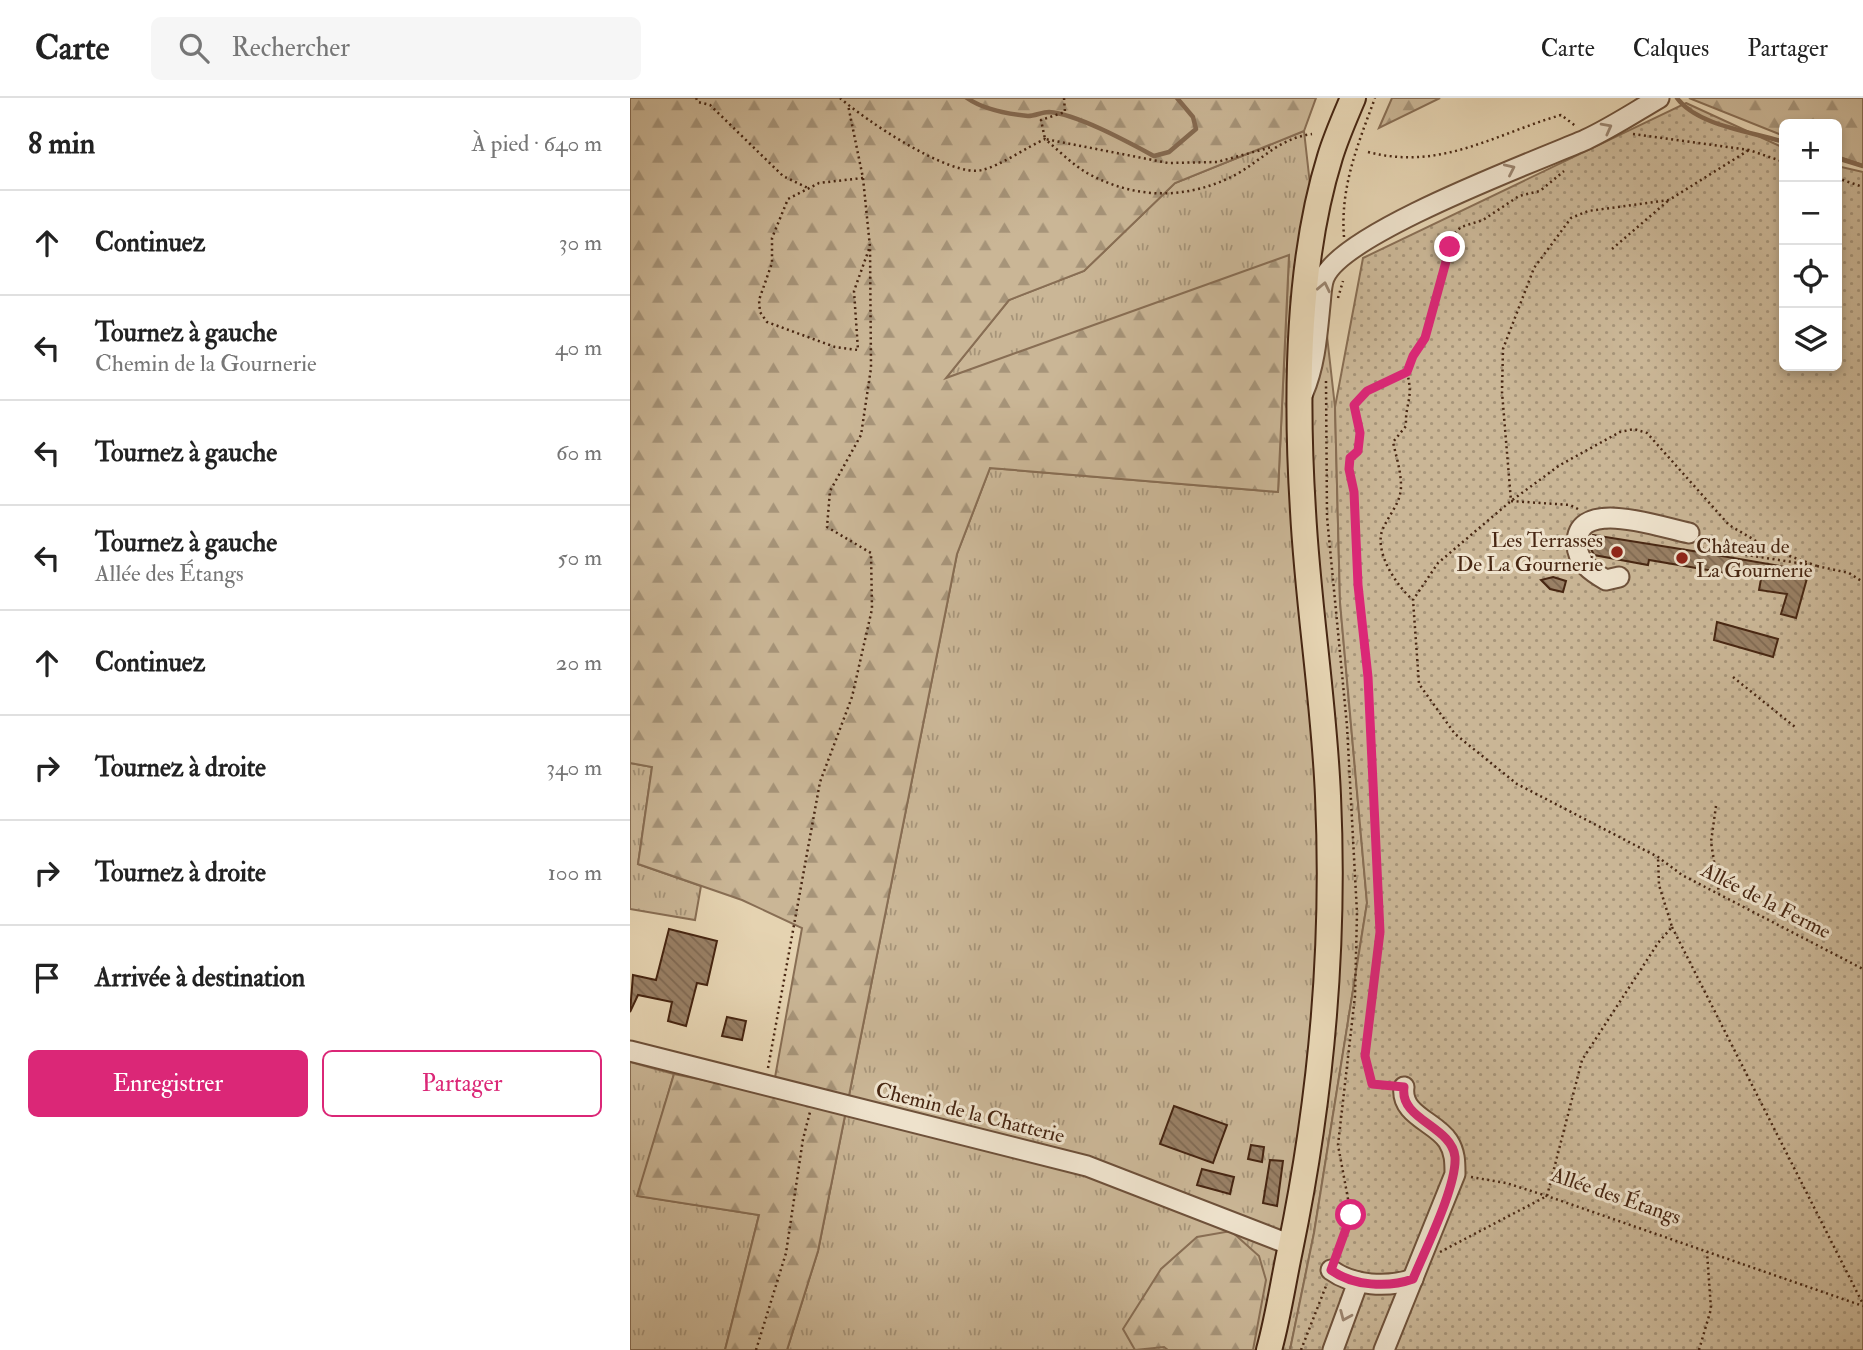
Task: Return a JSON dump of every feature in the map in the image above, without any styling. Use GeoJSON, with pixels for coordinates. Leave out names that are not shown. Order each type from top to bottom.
{"type":"FeatureCollection","features":[{"type":"Feature","properties":{"kind":"main road"},"geometry":{"type":"LineString","coordinates":[[1269,1350],[1291,1245],[1319,1082],[1328,989],[1331,889],[1328,791],[1303,510],[1299,400],[1309,266],[1318,209],[1329,157],[1353,98]]}},
{"type":"Feature","properties":{"kind":"street"},"geometry":{"type":"LineString","coordinates":[[1299,400],[1312,373],[1324,279],[1337,258],[1346,251],[1526,162],[1586,139],[1659,98]]}},
{"type":"Feature","properties":{"kind":"street"},"geometry":{"type":"LineString","coordinates":[[1619,577],[1606,580],[1594,574],[1583,563],[1577,549],[1580,529],[1598,518],[1607,517],[1689,533]]}},
{"type":"Feature","properties":{"kind":"street","name":"Chemin de la Chatterie"},"geometry":{"type":"LineString","coordinates":[[630,1051],[1087,1166],[1291,1245]]}},
{"type":"Feature","properties":{"kind":"street"},"geometry":{"type":"LineString","coordinates":[[1384,1350],[1455,1174],[1455,1154],[1447,1138],[1421,1120],[1406,1101],[1404,1087]]}},
{"type":"Feature","properties":{"kind":"street"},"geometry":{"type":"LineString","coordinates":[[1331,1270],[1346,1279],[1358,1282],[1401,1284],[1416,1271]]}},
{"type":"Feature","properties":{"kind":"street"},"geometry":{"type":"LineString","coordinates":[[1333,1350],[1358,1282]]}},
{"type":"Feature","properties":{"kind":"path"},"geometry":{"type":"LineString","coordinates":[[696,98],[698,102],[710,105],[783,176],[808,188]]}},
{"type":"Feature","properties":{"kind":"path"},"geometry":{"type":"LineString","coordinates":[[840,98],[915,151],[981,171],[1045,139],[1168,163],[1217,162],[1312,134]]}},
{"type":"Feature","properties":{"kind":"path"},"geometry":{"type":"LineString","coordinates":[[1063,98],[1065,113],[1041,120],[1045,139],[1086,172],[1129,190],[1160,193],[1198,191],[1239,173],[1275,146]]}},
{"type":"Feature","properties":{"kind":"path"},"geometry":{"type":"LineString","coordinates":[[1338,300],[1345,276],[1342,207],[1349,169],[1374,98]]}},
{"type":"Feature","properties":{"kind":"path"},"geometry":{"type":"LineString","coordinates":[[765,1084],[820,782],[852,697],[872,609],[870,553],[827,527],[830,492],[862,435],[871,368],[870,247],[863,178],[848,105]]}},
{"type":"Feature","properties":{"kind":"path"},"geometry":{"type":"LineString","coordinates":[[1368,152],[1396,159],[1448,153],[1486,144],[1535,122],[1561,115],[1574,122],[1586,139]]}},
{"type":"Feature","properties":{"kind":"path"},"geometry":{"type":"LineString","coordinates":[[1621,135],[1633,134],[1749,150],[1779,160]]}},
{"type":"Feature","properties":{"kind":"path"},"geometry":{"type":"LineString","coordinates":[[1612,249],[1669,200],[1749,150]]}},
{"type":"Feature","properties":{"kind":"path"},"geometry":{"type":"LineString","coordinates":[[1564,171],[1540,191],[1518,197],[1483,220],[1461,227],[1454,235],[1425,338],[1413,356],[1407,372],[1413,393],[1406,415],[1406,426],[1393,442],[1401,487],[1395,509],[1383,530],[1380,542],[1394,577],[1413,600],[1438,563],[1511,501],[1592,445],[1634,429],[1647,433],[1668,453],[1729,525],[1768,548],[1817,566]]}},
{"type":"Feature","properties":{"kind":"path"},"geometry":{"type":"LineString","coordinates":[[863,178],[819,183],[788,199],[772,238],[772,263],[760,300],[760,312],[767,322],[835,347],[859,350],[854,291],[870,247]]}},
{"type":"Feature","properties":{"kind":"path"},"geometry":{"type":"LineString","coordinates":[[1842,180],[1863,187]]}},
{"type":"Feature","properties":{"kind":"path"},"geometry":{"type":"LineString","coordinates":[[1511,501],[1502,392],[1503,349],[1534,268],[1572,218],[1588,211],[1669,200]]}},
{"type":"Feature","properties":{"kind":"path"},"geometry":{"type":"LineString","coordinates":[[1404,1087],[1372,1084],[1365,1056],[1380,919],[1368,677],[1358,585],[1354,492],[1349,469],[1350,458],[1358,451],[1360,433],[1354,405],[1359,397],[1407,372]]}},
{"type":"Feature","properties":{"kind":"path"},"geometry":{"type":"LineString","coordinates":[[1301,1350],[1351,1215],[1338,1145],[1351,1047],[1357,935],[1347,726],[1327,517],[1326,375]]}},
{"type":"Feature","properties":{"kind":"path"},"geometry":{"type":"LineString","coordinates":[[1511,501],[1570,505],[1598,518]]}},
{"type":"Feature","properties":{"kind":"path"},"geometry":{"type":"LineString","coordinates":[[1689,533],[1702,548],[1817,566],[1849,573],[1863,582]]}},
{"type":"Feature","properties":{"kind":"path","name":"Allée de la Ferme"},"geometry":{"type":"LineString","coordinates":[[1413,600],[1419,684],[1455,734],[1517,784],[1658,857],[1682,875],[1719,895],[1863,969]]}},
{"type":"Feature","properties":{"kind":"path"},"geometry":{"type":"LineString","coordinates":[[1733,677],[1795,727]]}},
{"type":"Feature","properties":{"kind":"path"},"geometry":{"type":"LineString","coordinates":[[1716,807],[1711,842],[1719,895]]}},
{"type":"Feature","properties":{"kind":"path"},"geometry":{"type":"LineString","coordinates":[[1658,857],[1659,884],[1672,927],[1863,1305]]}},
{"type":"Feature","properties":{"kind":"path"},"geometry":{"type":"LineString","coordinates":[[1416,1271],[1547,1196],[1582,1059],[1658,943],[1672,927]]}},
{"type":"Feature","properties":{"kind":"path"},"geometry":{"type":"LineString","coordinates":[[756,1350],[786,1253],[803,1139],[814,1097]]}},
{"type":"Feature","properties":{"kind":"path","name":"Allée des Étangs"},"geometry":{"type":"LineString","coordinates":[[1455,1174],[1506,1183],[1547,1196],[1863,1305]]}},
{"type":"Feature","properties":{"kind":"path"},"geometry":{"type":"LineString","coordinates":[[1699,1350],[1710,1309],[1707,1252]]}},
{"type":"Feature","properties":{"kind":"green space"},"geometry":{"type":"Polygon","coordinates":[[[630,98],[1316,98],[1304,131],[1175,183],[1084,271],[1009,300],[946,378],[1289,255],[1278,492],[990,468],[957,554],[818,1251],[787,1350],[725,1350],[759,1215],[637,1196],[674,1074],[772,1094],[802,928],[742,900],[638,864],[652,767],[630,763],[630,98]]]}},
{"type":"Feature","properties":{"kind":"green space"},"geometry":{"type":"Polygon","coordinates":[[[1392,98],[1440,98],[1379,128],[1392,98]]]}},
{"type":"Feature","properties":{"kind":"green space"},"geometry":{"type":"Polygon","coordinates":[[[1689,98],[1863,98],[1863,165],[1842,158],[1842,119],[1779,119],[1779,134],[1689,98]]]}},
{"type":"Feature","properties":{"kind":"green space"},"geometry":{"type":"Polygon","coordinates":[[[1686,103],[1779,146],[1779,371],[1842,371],[1842,167],[1863,172],[1863,1350],[1290,1350],[1314,1233],[1367,903],[1340,602],[1335,407],[1363,258],[1686,103]]]}},
{"type":"Feature","properties":{"kind":"green space"},"geometry":{"type":"Polygon","coordinates":[[[1304,131],[1335,407],[1340,602],[1367,903],[1314,1233],[1290,1350],[787,1350],[818,1251],[957,554],[990,468],[1278,492],[1289,256],[945,379],[1009,300],[1084,271],[1175,183],[1304,131]]]}},
{"type":"Feature","properties":{"kind":"green space"},"geometry":{"type":"Polygon","coordinates":[[[630,763],[652,767],[638,864],[701,886],[695,920],[630,909],[630,763]]]}},
{"type":"Feature","properties":{"kind":"green space"},"geometry":{"type":"Polygon","coordinates":[[[630,1062],[674,1074],[638,1196],[759,1215],[725,1350],[630,1350],[630,1062]]]}},
{"type":"Feature","properties":{"kind":"green space"},"geometry":{"type":"Polygon","coordinates":[[[1231,1231],[1259,1256],[1266,1280],[1253,1350],[1168,1350],[1164,1347],[1135,1350],[1123,1329],[1161,1269],[1197,1237],[1231,1231]]]}},
{"type":"Feature","properties":{"kind":"building","name":"Château de La Gournerie"},"geometry":{"type":"Polygon","coordinates":[[[1593,535],[1809,571],[1796,618],[1781,614],[1787,594],[1759,590],[1761,579],[1649,560],[1648,565],[1594,555],[1589,545],[1593,535]]]}},
{"type":"Feature","properties":{"kind":"building"},"geometry":{"type":"Polygon","coordinates":[[[1553,577],[1566,581],[1563,592],[1550,589],[1541,580],[1553,577]]]}},
{"type":"Feature","properties":{"kind":"building"},"geometry":{"type":"Polygon","coordinates":[[[1717,622],[1778,639],[1773,657],[1714,640],[1717,622]]]}},
{"type":"Feature","properties":{"kind":"building"},"geometry":{"type":"Polygon","coordinates":[[[669,929],[717,941],[707,985],[697,983],[686,1026],[668,1021],[672,1002],[638,995],[630,1012],[633,975],[656,980],[669,929]]]}},
{"type":"Feature","properties":{"kind":"building"},"geometry":{"type":"Polygon","coordinates":[[[727,1017],[746,1021],[742,1040],[722,1036],[727,1017]]]}},
{"type":"Feature","properties":{"kind":"building"},"geometry":{"type":"Polygon","coordinates":[[[1174,1106],[1227,1125],[1213,1163],[1160,1144],[1174,1106]]]}},
{"type":"Feature","properties":{"kind":"building"},"geometry":{"type":"Polygon","coordinates":[[[1251,1145],[1264,1147],[1262,1162],[1248,1159],[1251,1145]]]}},
{"type":"Feature","properties":{"kind":"building"},"geometry":{"type":"Polygon","coordinates":[[[1270,1160],[1283,1161],[1277,1206],[1263,1203],[1270,1160]]]}},
{"type":"Feature","properties":{"kind":"building"},"geometry":{"type":"Polygon","coordinates":[[[1202,1169],[1234,1177],[1230,1194],[1197,1185],[1202,1169]]]}},
{"type":"Feature","properties":{"kind":"waterway"},"geometry":{"type":"LineString","coordinates":[[967,98],[981,106],[1004,113],[1028,116],[1049,112],[1074,118],[1154,156],[1169,152],[1196,129],[1193,117],[1177,98]]}},
{"type":"Feature","properties":{"kind":"waterway"},"geometry":{"type":"LineString","coordinates":[[1677,98],[1686,108],[1712,122],[1779,141]]}},
{"type":"Feature","properties":{"kind":"waterway"},"geometry":{"type":"LineString","coordinates":[[1842,160],[1863,166]]}},
{"type":"Feature","properties":{"kind":"place","name":"Les Terrasses De La Gournerie"},"geometry":{"type":"Point","coordinates":[1617,552]}},
{"type":"Feature","properties":{"kind":"place","name":"Château de La Gournerie"},"geometry":{"type":"Point","coordinates":[1682,558]}},
{"type":"Feature","properties":{"kind":"route"},"geometry":{"type":"LineString","coordinates":[[1351,1215],[1331,1270],[1346,1279],[1401,1284],[1413,1279],[1455,1174],[1455,1154],[1447,1138],[1421,1120],[1406,1101],[1404,1087],[1381,1087],[1372,1084],[1366,1069],[1365,1056],[1380,932],[1368,677],[1358,585],[1354,492],[1349,469],[1350,458],[1358,451],[1360,433],[1354,405],[1367,391],[1407,372],[1413,356],[1425,338],[1450,247]]}}]}
